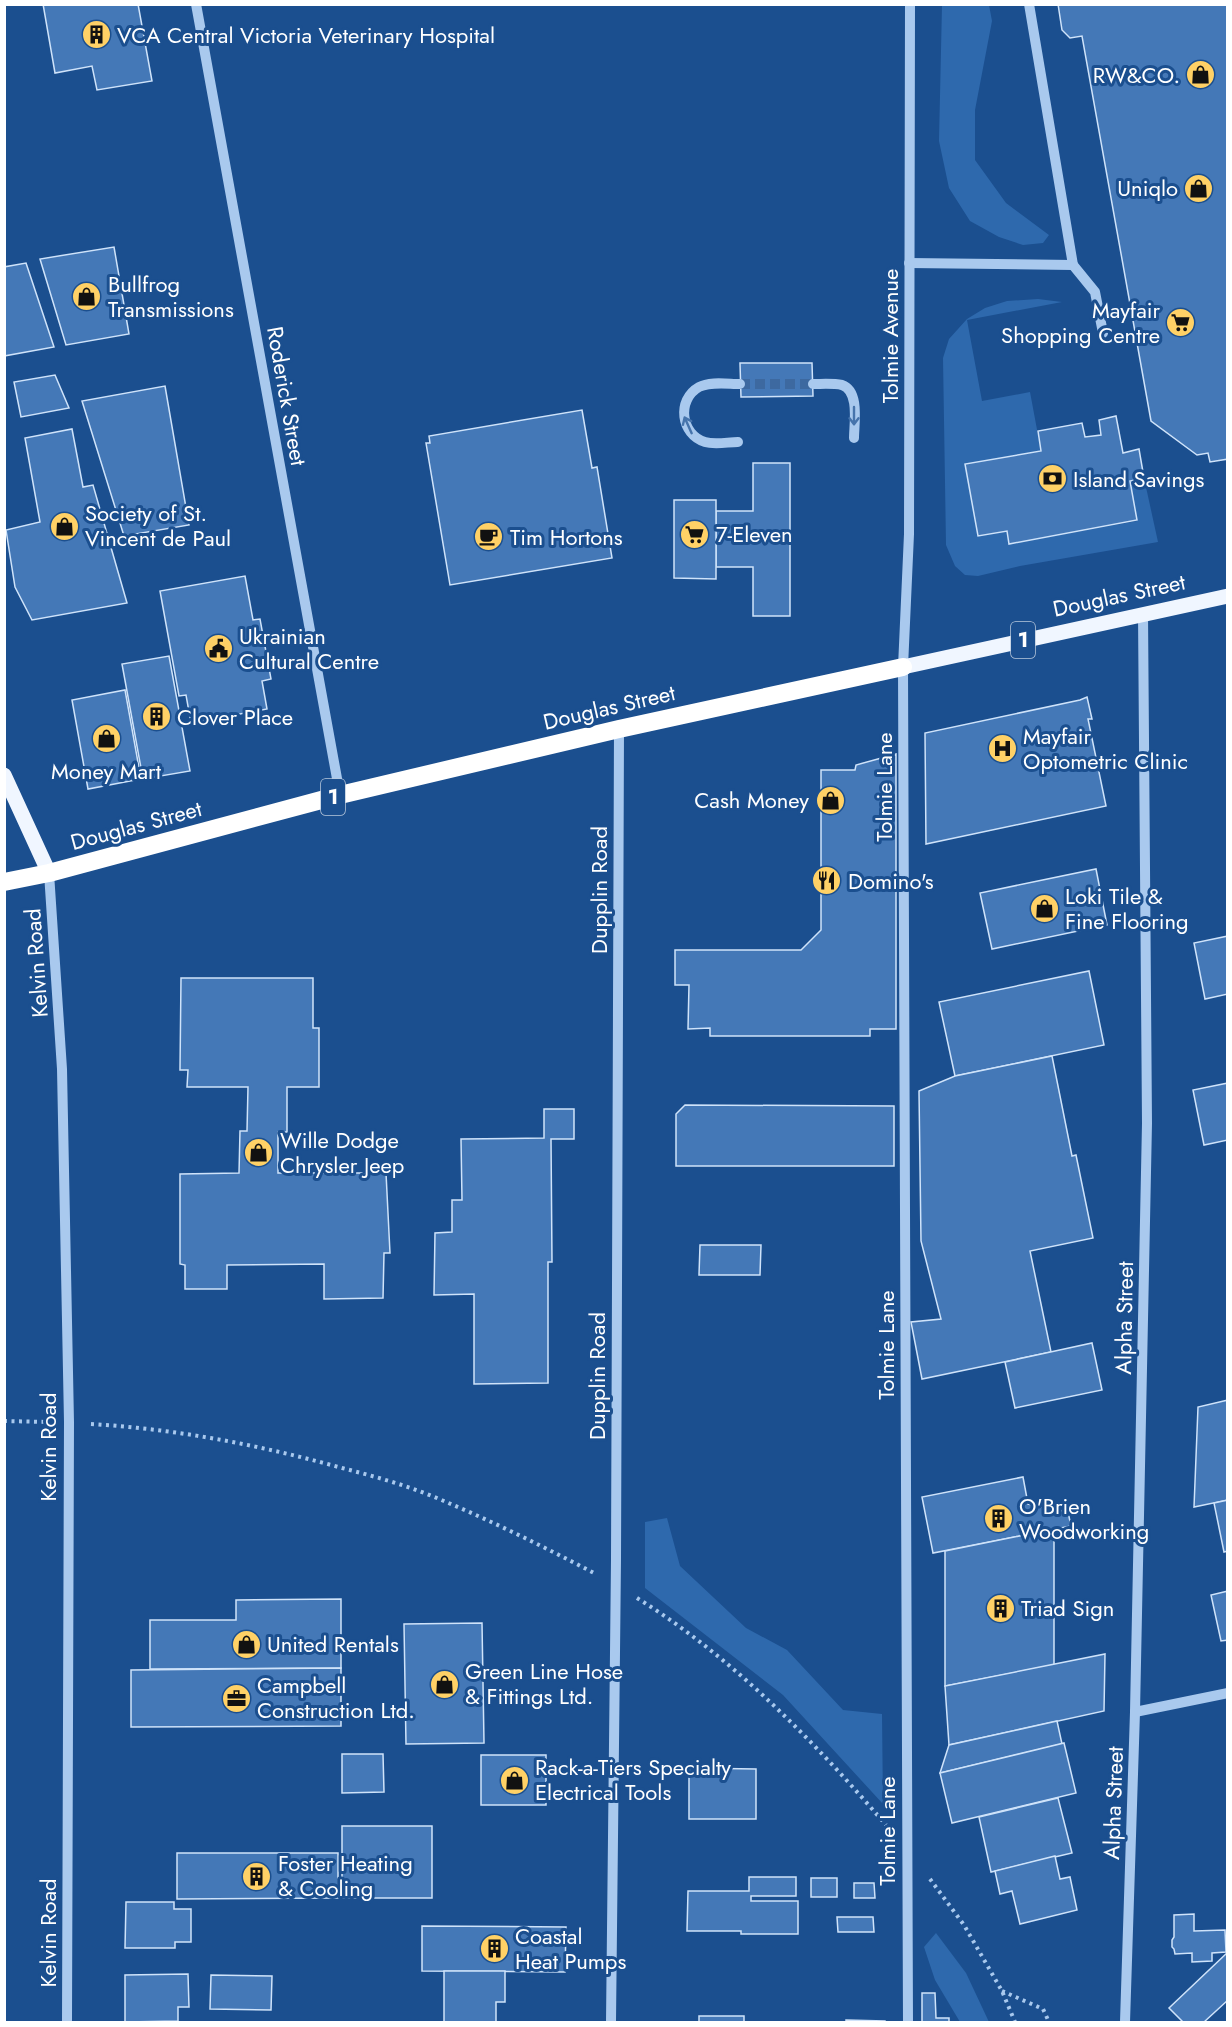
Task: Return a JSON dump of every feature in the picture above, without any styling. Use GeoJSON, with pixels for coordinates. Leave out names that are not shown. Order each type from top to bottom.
{"type":"FeatureCollection","features":[{"type":"Feature","properties":{"kind":"highway","name":"Douglas Street"},"geometry":{"type":"LineString","coordinates":[[4,882],[49,873],[340,795],[619,729],[903,667]]}},
{"type":"Feature","properties":{"kind":"main road","name":"Douglas Street"},"geometry":{"type":"LineString","coordinates":[[903,667],[1227,596]]}},
{"type":"Feature","properties":{"kind":"main road"},"geometry":{"type":"LineString","coordinates":[[4,775],[49,873]]}},
{"type":"Feature","properties":{"kind":"street","name":"Roderick Street"},"geometry":{"type":"LineString","coordinates":[[196,4],[340,795]]}},
{"type":"Feature","properties":{"kind":"street","name":"Tolmie Avenue"},"geometry":{"type":"LineString","coordinates":[[903,667],[909,534],[909,4]]}},
{"type":"Feature","properties":{"kind":"street"},"geometry":{"type":"LineString","coordinates":[[1029,4],[1074,265],[1095,292],[1104,333]]}},
{"type":"Feature","properties":{"kind":"street"},"geometry":{"type":"LineString","coordinates":[[909,263],[1074,265]]}},
{"type":"Feature","properties":{"kind":"street"},"geometry":{"type":"LineString","coordinates":[[738,442],[707,442],[697,439],[685,422],[684,412],[686,402],[698,387],[708,384],[740,384]]}},
{"type":"Feature","properties":{"kind":"street"},"geometry":{"type":"LineString","coordinates":[[813,384],[841,385],[850,391],[853,398],[854,438]]}},
{"type":"Feature","properties":{"kind":"street","name":"Alpha Street"},"geometry":{"type":"LineString","coordinates":[[1125,2022],[1135,1712],[1147,1123],[1143,614]]}},
{"type":"Feature","properties":{"kind":"street","name":"Tolmie Lane"},"geometry":{"type":"LineString","coordinates":[[903,667],[908,2022]]}},
{"type":"Feature","properties":{"kind":"street","name":"Dupplin Road"},"geometry":{"type":"LineString","coordinates":[[611,2022],[619,729]]}},
{"type":"Feature","properties":{"kind":"street","name":"Kelvin Road"},"geometry":{"type":"LineString","coordinates":[[49,873],[62,1069],[69,1422],[67,2022]]}},
{"type":"Feature","properties":{"kind":"street"},"geometry":{"type":"LineString","coordinates":[[1135,1712],[1227,1693]]}},
{"type":"Feature","properties":{"kind":"path"},"geometry":{"type":"LineString","coordinates":[[4,1421],[69,1422]]}},
{"type":"Feature","properties":{"kind":"path"},"geometry":{"type":"LineString","coordinates":[[1002,1991],[1043,2009],[1049,2022]]}},
{"type":"Feature","properties":{"kind":"shaded area"},"geometry":{"type":"Polygon","coordinates":[[[942,5],[989,5],[992,21],[975,110],[975,160],[1006,203],[1049,235],[1043,243],[1023,245],[999,237],[970,221],[949,188],[939,141],[942,5]]]}},
{"type":"Feature","properties":{"kind":"shaded area"},"geometry":{"type":"Polygon","coordinates":[[[1038,299],[1062,302],[967,320],[982,401],[1030,392],[1041,451],[965,464],[978,536],[1007,531],[1009,544],[1137,521],[1130,481],[1144,478],[1158,542],[1020,566],[978,576],[965,575],[955,566],[946,545],[943,358],[949,339],[967,319],[985,308],[1007,301],[1038,299]]]}},
{"type":"Feature","properties":{"kind":"shaded area"},"geometry":{"type":"Polygon","coordinates":[[[667,1518],[680,1566],[746,1628],[787,1650],[843,1710],[882,1714],[883,1804],[783,1695],[645,1588],[645,1522],[667,1518]]]}},
{"type":"Feature","properties":{"kind":"shaded area"},"geometry":{"type":"Polygon","coordinates":[[[936,1933],[966,1973],[989,2022],[960,2022],[935,1980],[924,1947],[936,1933]]]}},
{"type":"Feature","properties":{"kind":"building","name":"VCA Central Victoria Veterinary Hospital"},"geometry":{"type":"Polygon","coordinates":[[[43,4],[138,4],[152,81],[97,90],[92,66],[55,73],[43,4]]]}},
{"type":"Feature","properties":{"kind":"building","name":"Mayfair Shopping Centre"},"geometry":{"type":"Polygon","coordinates":[[[1058,4],[1228,4],[1228,459],[1210,462],[1208,453],[1197,455],[1151,421],[1082,36],[1070,38],[1062,30],[1058,4]]]}},
{"type":"Feature","properties":{"kind":"building","name":"Bullfrog Transmissions"},"geometry":{"type":"Polygon","coordinates":[[[114,247],[129,334],[66,345],[40,259],[114,247]]]}},
{"type":"Feature","properties":{"kind":"building"},"geometry":{"type":"Polygon","coordinates":[[[26,263],[54,347],[4,356],[4,267],[26,263]]]}},
{"type":"Feature","properties":{"kind":"building"},"geometry":{"type":"Polygon","coordinates":[[[740,363],[812,363],[813,396],[741,397],[740,363]]]}},
{"type":"Feature","properties":{"kind":"building"},"geometry":{"type":"Polygon","coordinates":[[[55,375],[69,408],[21,417],[14,382],[55,375]]]}},
{"type":"Feature","properties":{"kind":"building"},"geometry":{"type":"Polygon","coordinates":[[[165,386],[189,525],[124,536],[82,401],[165,386]]]}},
{"type":"Feature","properties":{"kind":"building"},"geometry":{"type":"Polygon","coordinates":[[[582,410],[592,468],[597,467],[612,558],[450,585],[426,443],[430,443],[429,436],[582,410]]]}},
{"type":"Feature","properties":{"kind":"building","name":"Island Savings"},"geometry":{"type":"Polygon","coordinates":[[[1116,416],[1123,453],[1139,449],[1144,478],[1130,481],[1137,520],[1009,544],[1007,531],[978,536],[965,464],[1041,451],[1038,431],[1082,423],[1085,437],[1101,435],[1099,420],[1116,416]]]}},
{"type":"Feature","properties":{"kind":"building","name":"Society of St. Vincent de Paul"},"geometry":{"type":"Polygon","coordinates":[[[72,429],[83,487],[93,485],[127,603],[32,620],[15,587],[6,530],[40,522],[25,438],[72,429]]]}},
{"type":"Feature","properties":{"kind":"building"},"geometry":{"type":"Polygon","coordinates":[[[753,463],[790,463],[790,616],[753,616],[753,567],[716,567],[716,511],[753,511],[753,463]]]}},
{"type":"Feature","properties":{"kind":"building","name":"7-Eleven"},"geometry":{"type":"Polygon","coordinates":[[[674,500],[716,500],[716,579],[674,578],[674,500]]]}},
{"type":"Feature","properties":{"kind":"building","name":"Ukrainian Cultural Centre"},"geometry":{"type":"Polygon","coordinates":[[[245,576],[253,620],[260,619],[271,679],[262,681],[267,709],[191,723],[186,695],[179,696],[160,591],[245,576]]]}},
{"type":"Feature","properties":{"kind":"building","name":"Clover Place"},"geometry":{"type":"Polygon","coordinates":[[[169,656],[190,771],[143,779],[122,664],[169,656]]]}},
{"type":"Feature","properties":{"kind":"building","name":"Money Mart"},"geometry":{"type":"Polygon","coordinates":[[[125,690],[141,779],[88,789],[72,700],[125,690]]]}},
{"type":"Feature","properties":{"kind":"building"},"geometry":{"type":"Polygon","coordinates":[[[1087,697],[1092,719],[1088,719],[1106,806],[926,844],[925,733],[1087,697]]]}},
{"type":"Feature","properties":{"kind":"building"},"geometry":{"type":"Polygon","coordinates":[[[896,754],[896,1029],[870,1029],[870,1036],[710,1036],[710,1028],[688,1029],[689,985],[675,985],[675,950],[801,950],[821,930],[821,770],[855,770],[856,765],[896,754]]]}},
{"type":"Feature","properties":{"kind":"building","name":"Loki Tile & Fine Flooring"},"geometry":{"type":"Polygon","coordinates":[[[1096,869],[1107,925],[992,949],[980,893],[1096,869]]]}},
{"type":"Feature","properties":{"kind":"building"},"geometry":{"type":"Polygon","coordinates":[[[1228,936],[1228,994],[1205,999],[1194,943],[1228,936]]]}},
{"type":"Feature","properties":{"kind":"building"},"geometry":{"type":"Polygon","coordinates":[[[1089,971],[1104,1045],[955,1076],[939,1002],[1089,971]]]}},
{"type":"Feature","properties":{"kind":"building","name":"Wille Dodge Chrysler Jeep"},"geometry":{"type":"Polygon","coordinates":[[[181,978],[313,978],[313,1028],[319,1028],[319,1087],[287,1087],[287,1132],[278,1132],[278,1173],[386,1173],[390,1253],[384,1253],[383,1298],[324,1299],[324,1264],[227,1265],[227,1289],[185,1289],[185,1265],[180,1264],[180,1174],[239,1173],[240,1131],[247,1131],[248,1087],[187,1087],[188,1070],[180,1070],[181,978]]]}},
{"type":"Feature","properties":{"kind":"building"},"geometry":{"type":"Polygon","coordinates":[[[1052,1056],[1072,1156],[1076,1155],[1093,1238],[1030,1251],[1051,1352],[922,1379],[911,1322],[941,1319],[921,1241],[919,1091],[955,1076],[1052,1056]]]}},
{"type":"Feature","properties":{"kind":"building"},"geometry":{"type":"Polygon","coordinates":[[[1228,1083],[1228,1140],[1204,1145],[1193,1090],[1228,1083]]]}},
{"type":"Feature","properties":{"kind":"building"},"geometry":{"type":"Polygon","coordinates":[[[685,1105],[894,1106],[894,1166],[676,1166],[676,1114],[685,1105]]]}},
{"type":"Feature","properties":{"kind":"building"},"geometry":{"type":"Polygon","coordinates":[[[544,1109],[574,1109],[574,1139],[551,1139],[552,1262],[548,1262],[548,1383],[474,1384],[474,1294],[434,1295],[435,1233],[452,1232],[452,1200],[462,1200],[461,1139],[544,1138],[544,1109]]]}},
{"type":"Feature","properties":{"kind":"building"},"geometry":{"type":"Polygon","coordinates":[[[700,1245],[761,1245],[760,1275],[699,1275],[700,1245]]]}},
{"type":"Feature","properties":{"kind":"building"},"geometry":{"type":"Polygon","coordinates":[[[1092,1343],[1102,1390],[1015,1408],[1005,1362],[1092,1343]]]}},
{"type":"Feature","properties":{"kind":"building"},"geometry":{"type":"Polygon","coordinates":[[[1228,1400],[1228,1500],[1194,1507],[1198,1407],[1228,1400]]]}},
{"type":"Feature","properties":{"kind":"building","name":"O'Brien Woodworking"},"geometry":{"type":"Polygon","coordinates":[[[1023,1477],[1028,1504],[1068,1512],[1071,1526],[933,1553],[922,1497],[1023,1477]]]}},
{"type":"Feature","properties":{"kind":"building"},"geometry":{"type":"Polygon","coordinates":[[[1228,1500],[1228,1551],[1224,1552],[1214,1503],[1228,1500]]]}},
{"type":"Feature","properties":{"kind":"building","name":"Triad Sign"},"geometry":{"type":"Polygon","coordinates":[[[1054,1529],[1054,1665],[945,1686],[945,1551],[1054,1529]]]}},
{"type":"Feature","properties":{"kind":"building"},"geometry":{"type":"Polygon","coordinates":[[[1228,1591],[1228,1640],[1221,1641],[1211,1595],[1228,1591]]]}},
{"type":"Feature","properties":{"kind":"building","name":"United Rentals"},"geometry":{"type":"Polygon","coordinates":[[[341,1599],[341,1668],[150,1669],[150,1620],[236,1620],[236,1600],[341,1599]]]}},
{"type":"Feature","properties":{"kind":"building","name":"Green Line Hose & Fittings Ltd."},"geometry":{"type":"Polygon","coordinates":[[[482,1623],[484,1743],[406,1744],[404,1624],[482,1623]]]}},
{"type":"Feature","properties":{"kind":"building"},"geometry":{"type":"Polygon","coordinates":[[[1105,1654],[1104,1711],[949,1745],[945,1686],[1105,1654]]]}},
{"type":"Feature","properties":{"kind":"building","name":"Campbell Construction Ltd."},"geometry":{"type":"Polygon","coordinates":[[[341,1668],[341,1726],[131,1727],[131,1670],[341,1668]]]}},
{"type":"Feature","properties":{"kind":"building"},"geometry":{"type":"Polygon","coordinates":[[[1057,1721],[1062,1744],[940,1773],[949,1745],[1057,1721]]]}},
{"type":"Feature","properties":{"kind":"building"},"geometry":{"type":"Polygon","coordinates":[[[1064,1743],[1076,1793],[952,1823],[940,1773],[1064,1743]]]}},
{"type":"Feature","properties":{"kind":"building"},"geometry":{"type":"Polygon","coordinates":[[[342,1754],[383,1754],[384,1792],[342,1793],[342,1754]]]}},
{"type":"Feature","properties":{"kind":"building","name":"Rack-a-Tiers Specialty Electrical Tools"},"geometry":{"type":"Polygon","coordinates":[[[481,1755],[546,1755],[546,1805],[481,1805],[481,1755]]]}},
{"type":"Feature","properties":{"kind":"building"},"geometry":{"type":"Polygon","coordinates":[[[689,1768],[756,1769],[756,1819],[689,1819],[689,1768]]]}},
{"type":"Feature","properties":{"kind":"building"},"geometry":{"type":"Polygon","coordinates":[[[1058,1798],[1072,1853],[991,1872],[979,1817],[1058,1798]]]}},
{"type":"Feature","properties":{"kind":"building"},"geometry":{"type":"Polygon","coordinates":[[[342,1826],[432,1826],[432,1898],[342,1898],[342,1826]]]}},
{"type":"Feature","properties":{"kind":"building","name":"Foster Heating & Cooling"},"geometry":{"type":"Polygon","coordinates":[[[177,1853],[338,1853],[338,1898],[177,1899],[177,1853]]]}},
{"type":"Feature","properties":{"kind":"building"},"geometry":{"type":"Polygon","coordinates":[[[1055,1856],[1060,1879],[1070,1877],[1077,1910],[1020,1924],[1012,1891],[1000,1894],[995,1871],[1055,1856]]]}},
{"type":"Feature","properties":{"kind":"building"},"geometry":{"type":"Polygon","coordinates":[[[749,1877],[796,1877],[796,1896],[751,1896],[751,1901],[798,1901],[798,1934],[687,1931],[688,1891],[749,1891],[749,1877]]]}},
{"type":"Feature","properties":{"kind":"building"},"geometry":{"type":"Polygon","coordinates":[[[811,1878],[837,1878],[837,1897],[811,1897],[811,1878]]]}},
{"type":"Feature","properties":{"kind":"building"},"geometry":{"type":"Polygon","coordinates":[[[854,1883],[874,1883],[875,1898],[854,1898],[854,1883]]]}},
{"type":"Feature","properties":{"kind":"building"},"geometry":{"type":"Polygon","coordinates":[[[126,1902],[174,1902],[174,1909],[191,1909],[191,1942],[175,1942],[175,1948],[125,1948],[126,1902]]]}},
{"type":"Feature","properties":{"kind":"building"},"geometry":{"type":"Polygon","coordinates":[[[1194,1914],[1194,1931],[1225,1930],[1226,1952],[1212,1953],[1212,1961],[1192,1962],[1192,1953],[1175,1954],[1172,1947],[1174,1915],[1194,1914]]]}},
{"type":"Feature","properties":{"kind":"building"},"geometry":{"type":"Polygon","coordinates":[[[837,1917],[873,1917],[874,1932],[838,1932],[837,1917]]]}},
{"type":"Feature","properties":{"kind":"building","name":"Coastal Heat Pumps"},"geometry":{"type":"Polygon","coordinates":[[[422,1926],[566,1927],[565,1972],[422,1971],[422,1926]]]}},
{"type":"Feature","properties":{"kind":"building"},"geometry":{"type":"Polygon","coordinates":[[[1228,1952],[1228,2000],[1204,2022],[1183,2022],[1169,2008],[1228,1952]]]}},
{"type":"Feature","properties":{"kind":"building"},"geometry":{"type":"Polygon","coordinates":[[[444,1971],[505,1971],[505,2002],[496,2002],[496,2022],[444,2022],[444,1971]]]}},
{"type":"Feature","properties":{"kind":"building"},"geometry":{"type":"Polygon","coordinates":[[[188,1974],[189,2007],[178,2007],[178,2021],[125,2022],[125,1975],[188,1974]]]}},
{"type":"Feature","properties":{"kind":"building"},"geometry":{"type":"Polygon","coordinates":[[[211,1975],[272,1976],[271,2010],[210,2009],[211,1975]]]}},
{"type":"Feature","properties":{"kind":"building"},"geometry":{"type":"Polygon","coordinates":[[[922,1993],[935,1993],[936,2018],[949,2018],[949,2022],[922,2022],[922,1993]]]}},
{"type":"Feature","properties":{"kind":"building"},"geometry":{"type":"Polygon","coordinates":[[[699,2016],[744,2016],[744,2022],[699,2022],[699,2016]]]}},
{"type":"Feature","properties":{"kind":"building"},"geometry":{"type":"Polygon","coordinates":[[[846,2020],[885,2021],[885,2022],[846,2022],[846,2020]]]}},
{"type":"Feature","properties":{"kind":"tunnel"},"geometry":{"type":"LineString","coordinates":[[740,384],[813,384]]}},
{"type":"Feature","properties":{"kind":"place","name":"VCA Central Victoria Veterinary Hospital"},"geometry":{"type":"Point","coordinates":[96,35]}},
{"type":"Feature","properties":{"kind":"place","name":"RW&CO."},"geometry":{"type":"Point","coordinates":[1201,75]}},
{"type":"Feature","properties":{"kind":"place","name":"Uniqlo"},"geometry":{"type":"Point","coordinates":[1199,188]}},
{"type":"Feature","properties":{"kind":"place","name":"Bullfrog Transmissions"},"geometry":{"type":"Point","coordinates":[87,297]}},
{"type":"Feature","properties":{"kind":"place","name":"Mayfair Shopping Centre"},"geometry":{"type":"Point","coordinates":[1181,323]}},
{"type":"Feature","properties":{"kind":"place","name":"Island Savings"},"geometry":{"type":"Point","coordinates":[1052,479]}},
{"type":"Feature","properties":{"kind":"place","name":"Society of St. Vincent de Paul"},"geometry":{"type":"Point","coordinates":[64,526]}},
{"type":"Feature","properties":{"kind":"place","name":"7-Eleven"},"geometry":{"type":"Point","coordinates":[695,534]}},
{"type":"Feature","properties":{"kind":"place","name":"Tim Hortons"},"geometry":{"type":"Point","coordinates":[489,537]}},
{"type":"Feature","properties":{"kind":"place","name":"Ukrainian Cultural Centre"},"geometry":{"type":"Point","coordinates":[218,649]}},
{"type":"Feature","properties":{"kind":"place","name":"Clover Place"},"geometry":{"type":"Point","coordinates":[156,717]}},
{"type":"Feature","properties":{"kind":"place","name":"Money Mart"},"geometry":{"type":"Point","coordinates":[106,739]}},
{"type":"Feature","properties":{"kind":"place","name":"Mayfair Optometric Clinic"},"geometry":{"type":"Point","coordinates":[1002,749]}},
{"type":"Feature","properties":{"kind":"place","name":"Cash Money"},"geometry":{"type":"Point","coordinates":[830,800]}},
{"type":"Feature","properties":{"kind":"place","name":"Domino's"},"geometry":{"type":"Point","coordinates":[827,881]}},
{"type":"Feature","properties":{"kind":"place","name":"Loki Tile & Fine Flooring"},"geometry":{"type":"Point","coordinates":[1044,909]}},
{"type":"Feature","properties":{"kind":"place","name":"Wille Dodge Chrysler Jeep"},"geometry":{"type":"Point","coordinates":[259,1153]}},
{"type":"Feature","properties":{"kind":"place","name":"O'Brien Woodworking"},"geometry":{"type":"Point","coordinates":[998,1519]}},
{"type":"Feature","properties":{"kind":"place","name":"Triad Sign"},"geometry":{"type":"Point","coordinates":[1000,1608]}},
{"type":"Feature","properties":{"kind":"place","name":"United Rentals"},"geometry":{"type":"Point","coordinates":[246,1644]}},
{"type":"Feature","properties":{"kind":"place","name":"Green Line Hose & Fittings Ltd."},"geometry":{"type":"Point","coordinates":[444,1684]}},
{"type":"Feature","properties":{"kind":"place","name":"Campbell Construction Ltd."},"geometry":{"type":"Point","coordinates":[236,1698]}},
{"type":"Feature","properties":{"kind":"place","name":"Rack-a-Tiers Specialty Electrical Tools"},"geometry":{"type":"Point","coordinates":[514,1780]}},
{"type":"Feature","properties":{"kind":"place","name":"Foster Heating & Cooling"},"geometry":{"type":"Point","coordinates":[257,1876]}},
{"type":"Feature","properties":{"kind":"place","name":"Coastal Heat Pumps"},"geometry":{"type":"Point","coordinates":[494,1949]}}]}
